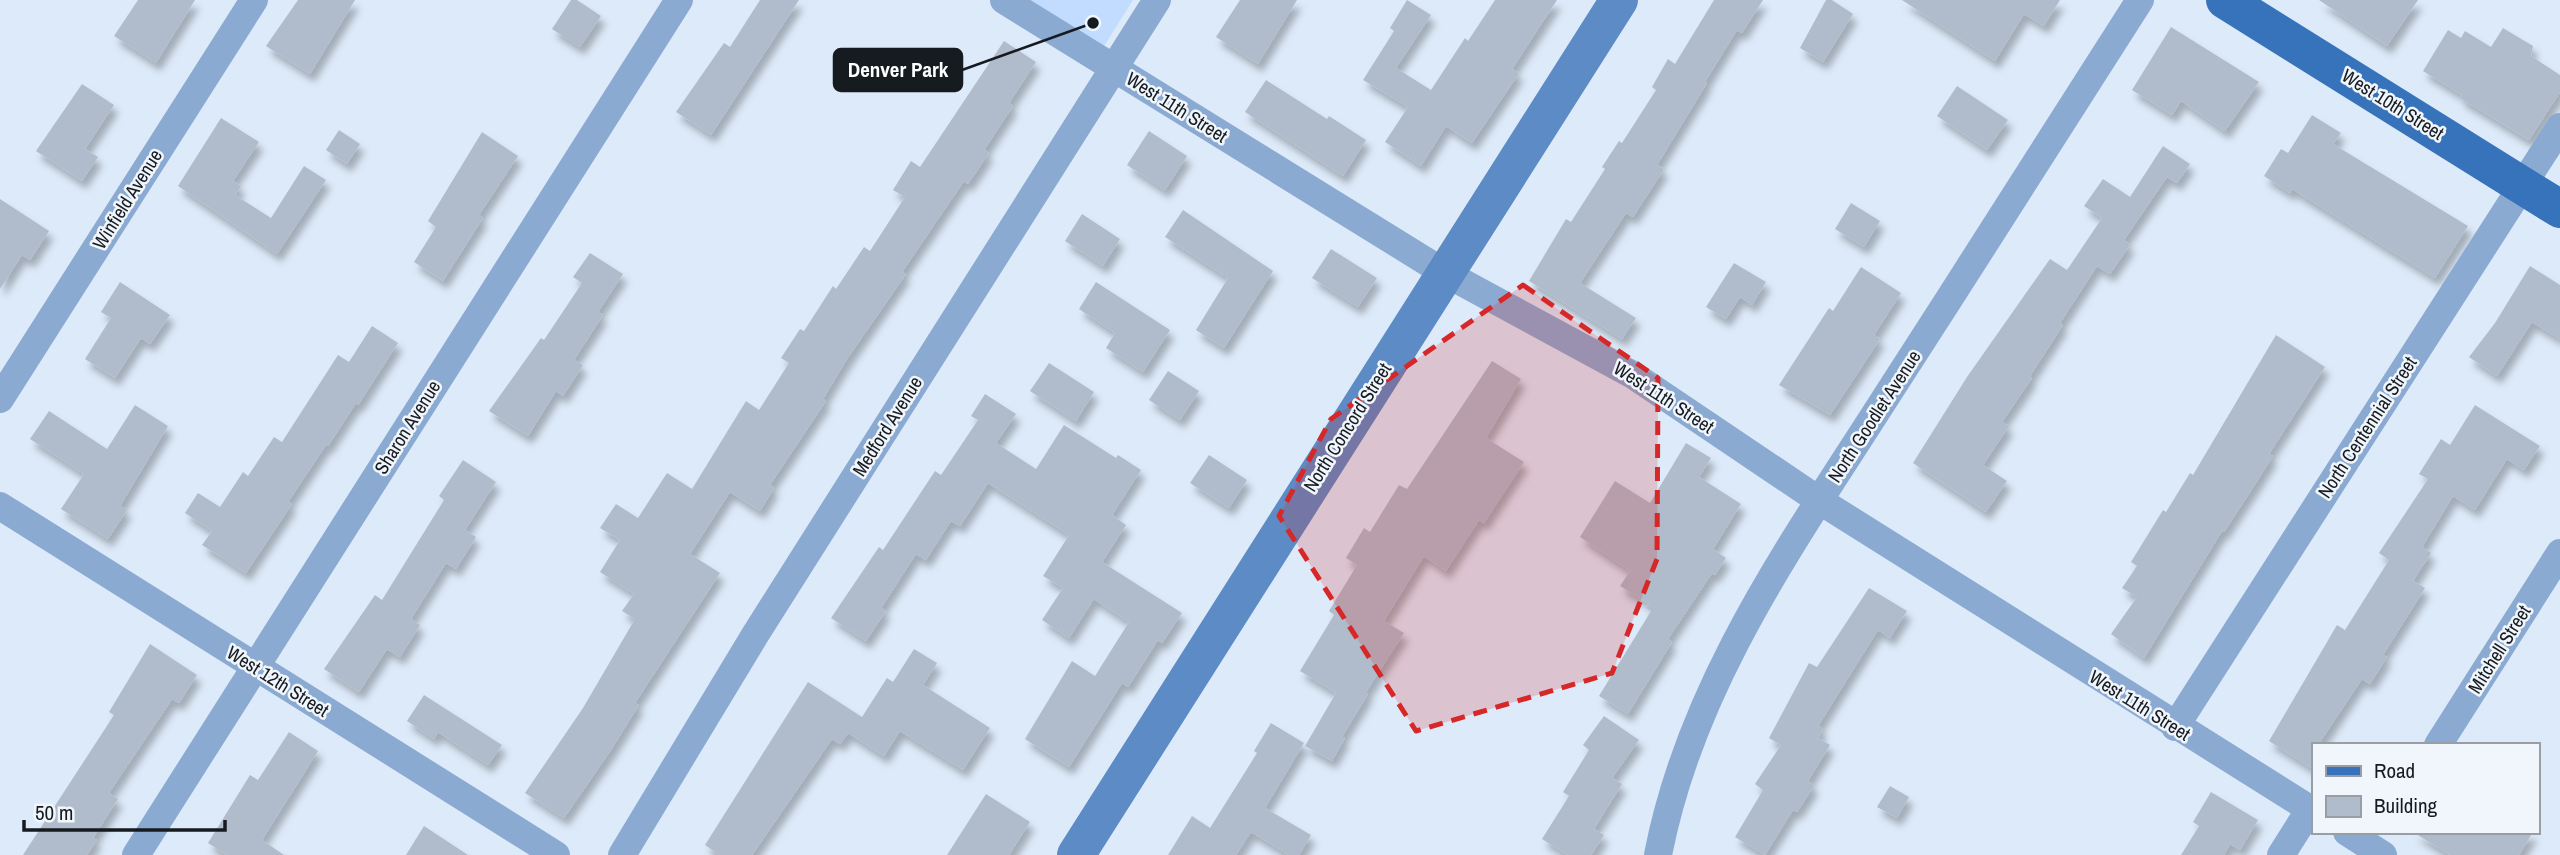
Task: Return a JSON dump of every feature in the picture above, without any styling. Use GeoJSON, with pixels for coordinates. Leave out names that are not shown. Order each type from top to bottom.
{"type":"FeatureCollection","features":[{"type":"Feature","properties":{"kind":"main road","name":"North Concord Street"},"geometry":{"type":"LineString","coordinates":[[1076,855],[1619,0]]}},
{"type":"Feature","properties":{"kind":"main road","name":"West 10th Street"},"geometry":{"type":"LineString","coordinates":[[2225,0],[2560,209]]}},
{"type":"Feature","properties":{"kind":"street","name":"Winfield Avenue"},"geometry":{"type":"LineString","coordinates":[[0,399],[254,0]]}},
{"type":"Feature","properties":{"kind":"street","name":"Sharon Avenue"},"geometry":{"type":"LineString","coordinates":[[136,855],[679,0]]}},
{"type":"Feature","properties":{"kind":"street","name":"West 11th Street"},"geometry":{"type":"LineString","coordinates":[[1003,0],[1445,273],[1633,375],[1820,501],[2175,727],[2311,810]]}},
{"type":"Feature","properties":{"kind":"street","name":"Medford Avenue"},"geometry":{"type":"LineString","coordinates":[[622,855],[755,635],[1157,0]]}},
{"type":"Feature","properties":{"kind":"street","name":"North Goodlet Avenue"},"geometry":{"type":"LineString","coordinates":[[1658,855],[1677,777],[1707,695],[1741,631],[1820,501],[2140,0]]}},
{"type":"Feature","properties":{"kind":"street","name":"North Centennial Street"},"geometry":{"type":"LineString","coordinates":[[2175,727],[2560,127]]}},
{"type":"Feature","properties":{"kind":"street","name":"West 12th Street"},"geometry":{"type":"LineString","coordinates":[[0,506],[556,855]]}},
{"type":"Feature","properties":{"kind":"street","name":"Mitchell Street"},"geometry":{"type":"LineString","coordinates":[[2439,743],[2560,553]]}},
{"type":"Feature","properties":{"kind":"street"},"geometry":{"type":"LineString","coordinates":[[2281,855],[2311,810]]}},
{"type":"Feature","properties":{"kind":"street"},"geometry":{"type":"LineString","coordinates":[[2352,834],[2379,845]]}},
{"type":"Feature","properties":{"kind":"highlighted area"},"geometry":{"type":"Polygon","coordinates":[[[1523,285],[1658,378],[1657,559],[1612,673],[1416,731],[1279,516],[1331,419],[1523,285]]]}},
{"type":"Feature","properties":{"kind":"shaded area"},"geometry":{"type":"Polygon","coordinates":[[[1031,0],[1133,0],[1104,46],[1031,0]]]}},
{"type":"Feature","properties":{"kind":"building"},"geometry":{"type":"Polygon","coordinates":[[[138,0],[195,0],[156,63],[114,36],[138,0]]]}},
{"type":"Feature","properties":{"kind":"building"},"geometry":{"type":"Polygon","coordinates":[[[298,0],[355,0],[310,74],[266,46],[298,0]]]}},
{"type":"Feature","properties":{"kind":"building"},"geometry":{"type":"Polygon","coordinates":[[[571,0],[577,0],[601,16],[580,47],[552,29],[571,0]]]}},
{"type":"Feature","properties":{"kind":"building"},"geometry":{"type":"Polygon","coordinates":[[[760,0],[799,0],[711,135],[676,112],[724,43],[730,47],[760,0]]]}},
{"type":"Feature","properties":{"kind":"building"},"geometry":{"type":"Polygon","coordinates":[[[1240,0],[1297,0],[1258,64],[1216,37],[1240,0]]]}},
{"type":"Feature","properties":{"kind":"building"},"geometry":{"type":"Polygon","coordinates":[[[1407,0],[1431,15],[1396,68],[1431,90],[1465,38],[1468,41],[1495,0],[1557,0],[1512,69],[1519,73],[1472,143],[1446,126],[1421,166],[1385,142],[1408,107],[1363,80],[1394,31],[1390,28],[1407,0]]]}},
{"type":"Feature","properties":{"kind":"building"},"geometry":{"type":"Polygon","coordinates":[[[1714,0],[1763,0],[1742,33],[1737,30],[1705,82],[1707,83],[1657,165],[1664,169],[1633,217],[1626,213],[1580,283],[1636,318],[1622,339],[1529,281],[1566,219],[1571,222],[1605,169],[1602,167],[1619,141],[1622,143],[1656,90],[1652,87],[1668,59],[1675,64],[1714,0]]]}},
{"type":"Feature","properties":{"kind":"building"},"geometry":{"type":"Polygon","coordinates":[[[1826,0],[1832,0],[1853,14],[1823,62],[1800,48],[1826,0]]]}},
{"type":"Feature","properties":{"kind":"building"},"geometry":{"type":"Polygon","coordinates":[[[1902,0],[2060,0],[2044,26],[2024,14],[1995,61],[1902,0]]]}},
{"type":"Feature","properties":{"kind":"building"},"geometry":{"type":"Polygon","coordinates":[[[2319,0],[2418,0],[2387,46],[2319,0]]]}},
{"type":"Feature","properties":{"kind":"building"},"geometry":{"type":"Polygon","coordinates":[[[2171,27],[2259,82],[2225,131],[2181,101],[2172,115],[2132,90],[2171,27]]]}},
{"type":"Feature","properties":{"kind":"building"},"geometry":{"type":"Polygon","coordinates":[[[2503,28],[2533,46],[2531,56],[2560,75],[2560,92],[2529,140],[2460,98],[2462,95],[2423,71],[2448,30],[2461,38],[2465,31],[2491,47],[2503,28]]]}},
{"type":"Feature","properties":{"kind":"building"},"geometry":{"type":"Polygon","coordinates":[[[1004,41],[1036,62],[1009,103],[1013,106],[984,150],[989,153],[968,184],[964,181],[902,272],[906,274],[847,359],[823,399],[826,401],[770,485],[774,488],[760,511],[730,492],[690,554],[720,573],[635,703],[639,705],[611,750],[564,818],[525,793],[583,708],[635,619],[622,611],[634,594],[600,572],[620,540],[600,528],[616,504],[638,518],[667,473],[692,489],[746,401],[759,410],[789,363],[781,358],[800,329],[804,331],[833,286],[836,289],[864,247],[870,251],[905,197],[893,190],[911,161],[920,167],[1004,41]]]}},
{"type":"Feature","properties":{"kind":"building"},"geometry":{"type":"Polygon","coordinates":[[[1266,80],[1366,140],[1343,176],[1245,112],[1266,80]]]}},
{"type":"Feature","properties":{"kind":"building"},"geometry":{"type":"Polygon","coordinates":[[[82,84],[114,105],[85,149],[98,157],[82,181],[36,151],[82,84]]]}},
{"type":"Feature","properties":{"kind":"building"},"geometry":{"type":"Polygon","coordinates":[[[1957,86],[2008,120],[1987,150],[1937,116],[1957,86]]]}},
{"type":"Feature","properties":{"kind":"building"},"geometry":{"type":"Polygon","coordinates":[[[2312,115],[2341,133],[2333,144],[2468,226],[2435,278],[2292,189],[2290,193],[2264,176],[2281,149],[2288,153],[2312,115]]]}},
{"type":"Feature","properties":{"kind":"building"},"geometry":{"type":"Polygon","coordinates":[[[221,118],[259,142],[233,181],[241,186],[235,195],[271,218],[304,166],[326,180],[277,254],[178,186],[221,118]]]}},
{"type":"Feature","properties":{"kind":"building"},"geometry":{"type":"Polygon","coordinates":[[[339,130],[360,144],[347,164],[326,150],[339,130]]]}},
{"type":"Feature","properties":{"kind":"building"},"geometry":{"type":"Polygon","coordinates":[[[1149,131],[1187,156],[1165,190],[1127,165],[1149,131]]]}},
{"type":"Feature","properties":{"kind":"building"},"geometry":{"type":"Polygon","coordinates":[[[482,132],[518,156],[479,215],[483,218],[443,281],[414,262],[436,227],[428,221],[482,132]]]}},
{"type":"Feature","properties":{"kind":"building"},"geometry":{"type":"Polygon","coordinates":[[[2163,146],[2190,164],[2177,183],[2167,177],[2124,240],[2130,245],[2110,274],[2097,266],[2060,323],[2063,325],[2030,376],[2032,378],[2002,422],[2009,426],[1983,465],[2007,481],[1986,512],[1913,463],[1967,377],[2050,259],[2067,270],[2102,218],[2084,206],[2103,179],[2130,197],[2163,146]]]}},
{"type":"Feature","properties":{"kind":"building"},"geometry":{"type":"Polygon","coordinates":[[[0,199],[49,231],[30,260],[22,255],[0,289],[0,199]]]}},
{"type":"Feature","properties":{"kind":"building"},"geometry":{"type":"Polygon","coordinates":[[[1851,203],[1880,221],[1864,247],[1835,229],[1851,203]]]}},
{"type":"Feature","properties":{"kind":"building"},"geometry":{"type":"Polygon","coordinates":[[[1183,210],[1273,271],[1224,348],[1196,330],[1228,278],[1165,237],[1183,210]]]}},
{"type":"Feature","properties":{"kind":"building"},"geometry":{"type":"Polygon","coordinates":[[[1082,214],[1120,239],[1103,266],[1065,241],[1082,214]]]}},
{"type":"Feature","properties":{"kind":"building"},"geometry":{"type":"Polygon","coordinates":[[[1331,249],[1377,278],[1358,307],[1312,278],[1331,249]]]}},
{"type":"Feature","properties":{"kind":"building"},"geometry":{"type":"Polygon","coordinates":[[[590,253],[623,274],[598,312],[603,315],[574,360],[583,365],[563,396],[556,391],[528,436],[489,411],[541,338],[544,340],[582,283],[573,277],[590,253]]]}},
{"type":"Feature","properties":{"kind":"building"},"geometry":{"type":"Polygon","coordinates":[[[1734,263],[1766,282],[1752,305],[1740,297],[1726,319],[1706,307],[1734,263]]]}},
{"type":"Feature","properties":{"kind":"building"},"geometry":{"type":"Polygon","coordinates":[[[2530,266],[2560,285],[2560,339],[2532,322],[2497,376],[2469,357],[2495,323],[2530,266]]]}},
{"type":"Feature","properties":{"kind":"building"},"geometry":{"type":"Polygon","coordinates":[[[1861,267],[1901,293],[1874,335],[1880,339],[1830,415],[1779,385],[1829,308],[1833,311],[1861,267]]]}},
{"type":"Feature","properties":{"kind":"building"},"geometry":{"type":"Polygon","coordinates":[[[120,282],[170,315],[150,344],[141,338],[115,378],[85,359],[111,318],[101,312],[120,282]]]}},
{"type":"Feature","properties":{"kind":"building"},"geometry":{"type":"Polygon","coordinates":[[[1096,282],[1170,330],[1143,372],[1106,348],[1115,333],[1079,309],[1096,282]]]}},
{"type":"Feature","properties":{"kind":"building"},"geometry":{"type":"Polygon","coordinates":[[[372,326],[398,343],[358,405],[356,403],[288,502],[292,504],[246,573],[202,545],[212,531],[185,513],[198,493],[220,507],[243,472],[248,476],[274,437],[282,442],[338,355],[349,362],[372,326]]]}},
{"type":"Feature","properties":{"kind":"building"},"geometry":{"type":"Polygon","coordinates":[[[2276,335],[2325,367],[2269,454],[2273,456],[2224,532],[2222,531],[2144,658],[2111,634],[2137,597],[2122,588],[2137,566],[2131,562],[2163,510],[2166,512],[2190,473],[2193,475],[2276,335]]]}},
{"type":"Feature","properties":{"kind":"building"},"geometry":{"type":"Polygon","coordinates":[[[1492,361],[1521,379],[1486,438],[1524,462],[1484,523],[1479,520],[1446,571],[1424,556],[1384,621],[1404,633],[1366,692],[1368,694],[1342,737],[1345,738],[1332,761],[1305,746],[1336,693],[1300,671],[1334,615],[1329,611],[1357,565],[1346,558],[1364,528],[1370,532],[1399,485],[1407,489],[1492,361]]]}},
{"type":"Feature","properties":{"kind":"building"},"geometry":{"type":"Polygon","coordinates":[[[1049,363],[1094,392],[1076,421],[1030,391],[1049,363]]]}},
{"type":"Feature","properties":{"kind":"building"},"geometry":{"type":"Polygon","coordinates":[[[1168,371],[1199,391],[1180,420],[1149,400],[1168,371]]]}},
{"type":"Feature","properties":{"kind":"building"},"geometry":{"type":"Polygon","coordinates":[[[985,394],[1016,414],[996,443],[1036,469],[1064,425],[1116,458],[1118,455],[1141,470],[1112,515],[1126,525],[1102,562],[1182,613],[1162,643],[1158,640],[1128,687],[1122,683],[1069,767],[1025,739],[1072,661],[1095,676],[1129,622],[1094,599],[1069,638],[1042,620],[1063,588],[1043,576],[1069,535],[988,483],[960,526],[951,521],[926,560],[916,554],[881,608],[886,611],[866,641],[831,618],[879,547],[883,550],[935,471],[941,475],[978,420],[971,416],[985,394]]]}},
{"type":"Feature","properties":{"kind":"building"},"geometry":{"type":"Polygon","coordinates":[[[135,405],[168,426],[120,506],[127,510],[108,539],[61,509],[84,474],[30,439],[49,411],[107,449],[135,405]]]}},
{"type":"Feature","properties":{"kind":"building"},"geometry":{"type":"Polygon","coordinates":[[[2475,405],[2540,446],[2524,470],[2507,459],[2475,510],[2453,496],[2422,547],[2431,553],[2413,581],[2425,588],[2383,655],[2387,657],[2370,684],[2362,679],[2319,743],[2312,743],[2312,768],[2269,741],[2337,625],[2345,630],[2389,560],[2379,553],[2428,479],[2419,474],[2441,439],[2450,445],[2475,405]]]}},
{"type":"Feature","properties":{"kind":"building"},"geometry":{"type":"Polygon","coordinates":[[[1686,443],[1711,458],[1699,477],[1741,504],[1713,549],[1726,558],[1715,575],[1712,573],[1668,639],[1672,642],[1628,714],[1599,696],[1651,611],[1646,608],[1649,604],[1620,586],[1630,571],[1580,537],[1615,481],[1650,503],[1686,443]]]}},
{"type":"Feature","properties":{"kind":"building"},"geometry":{"type":"Polygon","coordinates":[[[1209,455],[1247,480],[1229,508],[1190,483],[1209,455]]]}},
{"type":"Feature","properties":{"kind":"building"},"geometry":{"type":"Polygon","coordinates":[[[463,460],[496,482],[465,530],[476,537],[456,569],[446,563],[411,619],[420,625],[400,657],[387,649],[359,692],[324,669],[375,595],[382,600],[444,500],[439,496],[463,460]]]}},
{"type":"Feature","properties":{"kind":"building"},"geometry":{"type":"Polygon","coordinates":[[[1869,588],[1907,611],[1890,638],[1878,630],[1818,726],[1823,729],[1818,738],[1830,745],[1808,781],[1814,786],[1797,812],[1793,810],[1765,855],[1735,837],[1763,790],[1755,784],[1781,745],[1769,738],[1809,663],[1817,667],[1869,588]]]}},
{"type":"Feature","properties":{"kind":"building"},"geometry":{"type":"Polygon","coordinates":[[[150,644],[197,675],[179,703],[172,699],[109,793],[118,799],[93,838],[97,840],[87,855],[23,855],[114,715],[109,712],[150,644]]]}},
{"type":"Feature","properties":{"kind":"building"},"geometry":{"type":"Polygon","coordinates":[[[914,649],[937,663],[923,685],[990,728],[963,770],[900,731],[884,756],[848,733],[840,744],[832,739],[752,855],[720,855],[705,845],[808,682],[862,717],[887,678],[893,682],[914,649]]]}},
{"type":"Feature","properties":{"kind":"building"},"geometry":{"type":"Polygon","coordinates":[[[424,695],[502,745],[488,765],[438,732],[434,739],[407,721],[424,695]]]}},
{"type":"Feature","properties":{"kind":"building"},"geometry":{"type":"Polygon","coordinates":[[[1604,716],[1639,740],[1612,778],[1622,784],[1594,829],[1604,835],[1591,855],[1568,855],[1542,839],[1569,796],[1563,792],[1589,750],[1583,745],[1604,716]]]}},
{"type":"Feature","properties":{"kind":"building"},"geometry":{"type":"Polygon","coordinates":[[[1271,723],[1304,743],[1265,808],[1311,835],[1299,855],[1289,855],[1251,832],[1236,855],[1168,855],[1192,816],[1210,828],[1257,753],[1254,751],[1271,723]]]}},
{"type":"Feature","properties":{"kind":"building"},"geometry":{"type":"Polygon","coordinates":[[[289,732],[318,751],[262,840],[284,855],[227,855],[208,843],[250,775],[258,780],[289,732]]]}},
{"type":"Feature","properties":{"kind":"building"},"geometry":{"type":"Polygon","coordinates":[[[1890,786],[1909,797],[1897,818],[1877,807],[1890,786]]]}},
{"type":"Feature","properties":{"kind":"building"},"geometry":{"type":"Polygon","coordinates":[[[2211,792],[2258,820],[2240,850],[2230,844],[2224,855],[2181,855],[2199,826],[2193,822],[2211,792]]]}},
{"type":"Feature","properties":{"kind":"building"},"geometry":{"type":"Polygon","coordinates":[[[986,794],[1030,822],[1009,855],[947,855],[986,794]]]}},
{"type":"Feature","properties":{"kind":"building"},"geometry":{"type":"Polygon","coordinates":[[[424,826],[468,855],[406,855],[424,826]]]}},
{"type":"Feature","properties":{"kind":"building"},"geometry":{"type":"Polygon","coordinates":[[[2416,834],[2532,834],[2519,855],[2450,855],[2416,834]]]}},
{"type":"Feature","properties":{"kind":"place","name":"Denver Park"},"geometry":{"type":"Point","coordinates":[1093,23]}}]}
